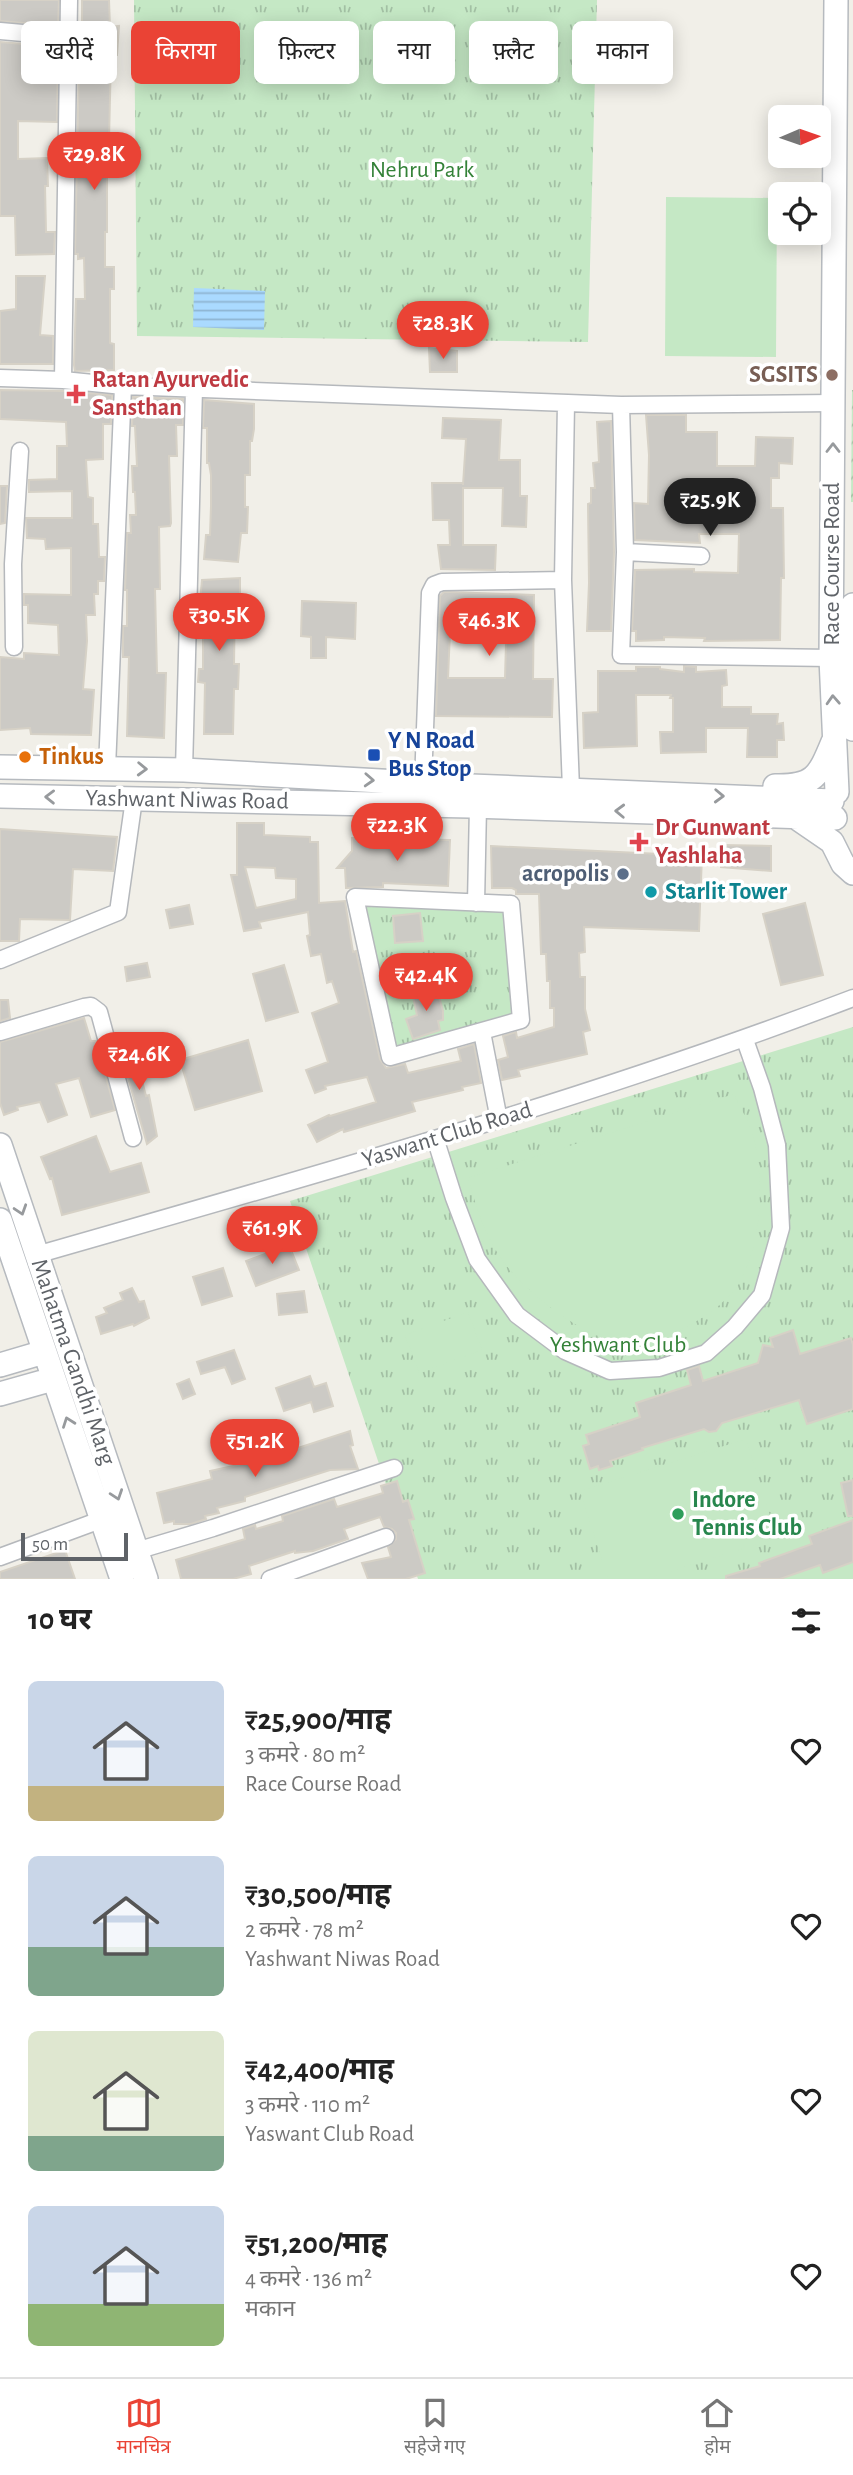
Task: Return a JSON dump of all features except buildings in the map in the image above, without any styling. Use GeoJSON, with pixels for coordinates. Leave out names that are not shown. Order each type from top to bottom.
{"type":"FeatureCollection","features":[{"type":"Feature","properties":{"kind":"main road","name":"Race Course Road"},"geometry":{"type":"LineString","coordinates":[[836,0],[831,658],[848,730]]}},
{"type":"Feature","properties":{"kind":"main road","name":"Race Course Road"},"geometry":{"type":"LineString","coordinates":[[853,605],[842,808],[853,861]]}},
{"type":"Feature","properties":{"kind":"main road"},"geometry":{"type":"LineString","coordinates":[[749,797],[761,785],[797,786],[810,780],[848,730]]}},
{"type":"Feature","properties":{"kind":"main road","name":"Yashwant Niwas Road"},"geometry":{"type":"LineString","coordinates":[[0,767],[184,770],[749,797],[842,808]]}},
{"type":"Feature","properties":{"kind":"main road","name":"Yashwant Niwas Road"},"geometry":{"type":"LineString","coordinates":[[0,796],[478,806],[796,817],[842,808]]}},
{"type":"Feature","properties":{"kind":"main road"},"geometry":{"type":"LineString","coordinates":[[796,817],[832,842],[843,864],[853,873]]}},
{"type":"Feature","properties":{"kind":"main road","name":"Mahatma Gandhi Marg"},"geometry":{"type":"LineString","coordinates":[[0,1145],[146,1579]]}},
{"type":"Feature","properties":{"kind":"main road","name":"Mahatma Gandhi Marg"},"geometry":{"type":"LineString","coordinates":[[0,1220],[43,1382],[103,1519],[122,1579]]}},
{"type":"Feature","properties":{"kind":"main road"},"geometry":{"type":"LineString","coordinates":[[0,1365],[35,1355]]}},
{"type":"Feature","properties":{"kind":"main road"},"geometry":{"type":"LineString","coordinates":[[0,1394],[43,1382]]}},
{"type":"Feature","properties":{"kind":"street"},"geometry":{"type":"LineString","coordinates":[[68,21],[69,0]]}},
{"type":"Feature","properties":{"kind":"street"},"geometry":{"type":"LineString","coordinates":[[0,31],[21,33]]}},
{"type":"Feature","properties":{"kind":"street"},"geometry":{"type":"LineString","coordinates":[[63,380],[67,84]]}},
{"type":"Feature","properties":{"kind":"street"},"geometry":{"type":"LineString","coordinates":[[0,378],[123,386],[621,405],[833,402]]}},
{"type":"Feature","properties":{"kind":"street"},"geometry":{"type":"LineString","coordinates":[[107,768],[123,386]]}},
{"type":"Feature","properties":{"kind":"street"},"geometry":{"type":"LineString","coordinates":[[184,770],[194,388]]}},
{"type":"Feature","properties":{"kind":"street"},"geometry":{"type":"LineString","coordinates":[[566,403],[563,580],[571,789]]}},
{"type":"Feature","properties":{"kind":"street"},"geometry":{"type":"LineString","coordinates":[[621,405],[625,552],[621,655],[831,658]]}},
{"type":"Feature","properties":{"kind":"street"},"geometry":{"type":"LineString","coordinates":[[14,647],[7,565],[20,451]]}},
{"type":"Feature","properties":{"kind":"street"},"geometry":{"type":"LineString","coordinates":[[625,552],[701,556]]}},
{"type":"Feature","properties":{"kind":"street"},"geometry":{"type":"LineString","coordinates":[[423,783],[430,593],[434,585],[442,582],[563,580]]}},
{"type":"Feature","properties":{"kind":"street"},"geometry":{"type":"LineString","coordinates":[[0,960],[118,912],[134,799]]}},
{"type":"Feature","properties":{"kind":"street"},"geometry":{"type":"LineString","coordinates":[[476,903],[478,806]]}},
{"type":"Feature","properties":{"kind":"street"},"geometry":{"type":"LineString","coordinates":[[355,897],[511,904],[521,1020],[482,1032],[390,1057],[355,897]]}},
{"type":"Feature","properties":{"kind":"street","name":"Yaswant Club Road"},"geometry":{"type":"LineString","coordinates":[[36,1255],[436,1141],[744,1040],[853,998]]}},
{"type":"Feature","properties":{"kind":"street"},"geometry":{"type":"LineString","coordinates":[[0,1032],[84,1007],[91,1006],[99,1012],[133,1138]]}},
{"type":"Feature","properties":{"kind":"street"},"geometry":{"type":"LineString","coordinates":[[482,1032],[499,1120]]}},
{"type":"Feature","properties":{"kind":"street"},"geometry":{"type":"LineString","coordinates":[[436,1141],[477,1259],[517,1315],[565,1351],[610,1371],[659,1368],[706,1353],[735,1327],[762,1295],[782,1228],[777,1145],[762,1088],[744,1040]]}},
{"type":"Feature","properties":{"kind":"street"},"geometry":{"type":"LineString","coordinates":[[136,1551],[394,1468]]}},
{"type":"Feature","properties":{"kind":"street"},"geometry":{"type":"LineString","coordinates":[[0,1557],[103,1519]]}},
{"type":"Feature","properties":{"kind":"street"},"geometry":{"type":"LineString","coordinates":[[270,1579],[386,1537]]}},
{"type":"Feature","properties":{"kind":"green space","name":"Nehru Park"},"geometry":{"type":"Polygon","coordinates":[[[134,0],[597,0],[596,21],[572,21],[572,84],[595,84],[588,342],[137,336],[135,84],[240,84],[240,21],[134,21],[134,0]]]}},
{"type":"Feature","properties":{"kind":"green space"},"geometry":{"type":"Polygon","coordinates":[[[666,197],[768,198],[768,245],[777,245],[776,357],[665,356],[666,197]]]}},
{"type":"Feature","properties":{"kind":"green space"},"geometry":{"type":"Polygon","coordinates":[[[852,390],[853,502],[851,502],[852,390]]]}},
{"type":"Feature","properties":{"kind":"green space"},"geometry":{"type":"Polygon","coordinates":[[[355,897],[511,904],[521,1020],[390,1057],[355,897]]]}},
{"type":"Feature","properties":{"kind":"green space","name":"Yeshwant Club"},"geometry":{"type":"Polygon","coordinates":[[[853,1027],[853,1579],[418,1579],[290,1201],[853,1027]]]}},
{"type":"Feature","properties":{"kind":"green space"},"geometry":{"type":"Polygon","coordinates":[[[734,1094],[750,1128],[756,1151],[760,1195],[758,1218],[749,1262],[740,1281],[729,1296],[707,1315],[681,1329],[653,1338],[624,1342],[609,1340],[575,1324],[512,1273],[486,1231],[468,1178],[734,1094]]]}},
{"type":"Feature","properties":{"kind":"green space"},"geometry":{"type":"Polygon","coordinates":[[[468,1312],[482,1350],[419,1373],[405,1335],[468,1312]]]}},
{"type":"Feature","properties":{"kind":"green space","name":"Indore Tennis Club"},"geometry":{"type":"Polygon","coordinates":[[[746,1439],[777,1538],[646,1579],[608,1579],[580,1491],[746,1439]]]}},
{"type":"Feature","properties":{"kind":"water"},"geometry":{"type":"Polygon","coordinates":[[[194,288],[265,291],[264,330],[193,327],[194,288]]]}},
{"type":"Feature","properties":{"kind":"place","name":"SGSITS"},"geometry":{"type":"Point","coordinates":[832,375]}},
{"type":"Feature","properties":{"kind":"place","name":"Ratan Ayurvedic Sansthan"},"geometry":{"type":"Point","coordinates":[76,394]}},
{"type":"Feature","properties":{"kind":"place","name":"Y N Road Bus Stop"},"geometry":{"type":"Point","coordinates":[374,755]}},
{"type":"Feature","properties":{"kind":"place","name":"Tinkus"},"geometry":{"type":"Point","coordinates":[25,757]}},
{"type":"Feature","properties":{"kind":"place","name":"Dr Gunwant Yashlaha"},"geometry":{"type":"Point","coordinates":[639,842]}},
{"type":"Feature","properties":{"kind":"place","name":"acropolis"},"geometry":{"type":"Point","coordinates":[623,874]}},
{"type":"Feature","properties":{"kind":"place","name":"Starlit Tower"},"geometry":{"type":"Point","coordinates":[651,892]}},
{"type":"Feature","properties":{"kind":"place","name":"Indore Tennis Club"},"geometry":{"type":"Point","coordinates":[678,1514]}}]}
